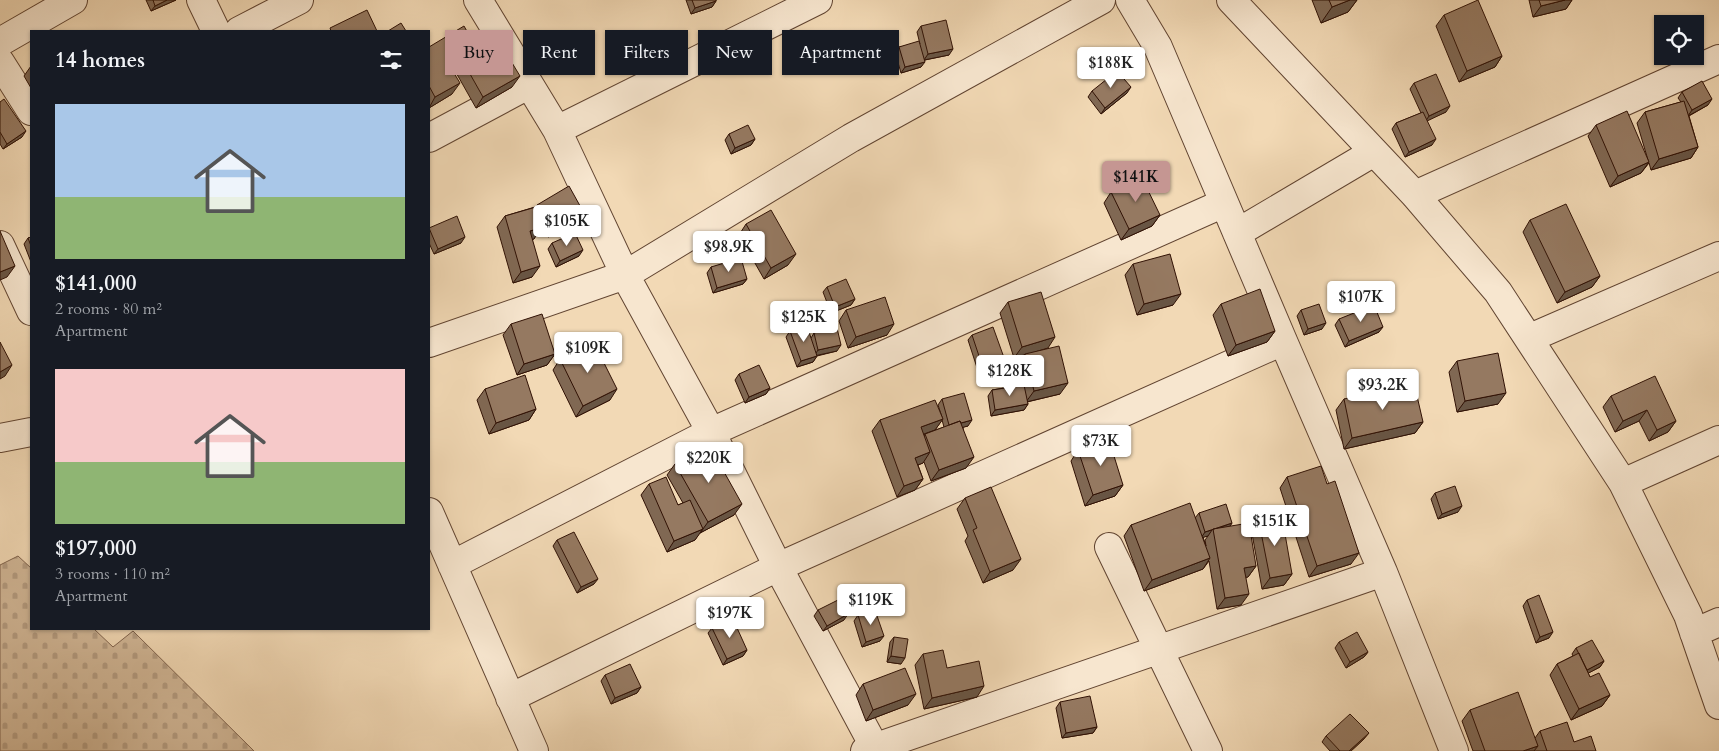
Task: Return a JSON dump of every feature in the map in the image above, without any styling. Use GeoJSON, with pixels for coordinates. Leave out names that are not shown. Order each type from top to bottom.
{"type":"FeatureCollection","features":[{"type":"Feature","properties":{"kind":"street"},"geometry":{"type":"LineString","coordinates":[[0,42],[72,0]]}},
{"type":"Feature","properties":{"kind":"street"},"geometry":{"type":"LineString","coordinates":[[201,0],[216,30]]}},
{"type":"Feature","properties":{"kind":"street"},"geometry":{"type":"LineString","coordinates":[[241,30],[299,0]]}},
{"type":"Feature","properties":{"kind":"street"},"geometry":{"type":"LineString","coordinates":[[478,0],[528,86],[557,130],[625,275],[711,432],[870,749],[1383,572]]}},
{"type":"Feature","properties":{"kind":"street"},"geometry":{"type":"LineString","coordinates":[[557,130],[818,0]]}},
{"type":"Feature","properties":{"kind":"street"},"geometry":{"type":"LineString","coordinates":[[430,343],[625,275],[851,138],[1101,0]]}},
{"type":"Feature","properties":{"kind":"street"},"geometry":{"type":"LineString","coordinates":[[1130,0],[1158,46],[1383,572],[1454,751]]}},
{"type":"Feature","properties":{"kind":"street"},"geometry":{"type":"LineString","coordinates":[[1231,0],[1415,195],[1498,292],[1530,338],[1623,483],[1688,615],[1719,705]]}},
{"type":"Feature","properties":{"kind":"street"},"geometry":{"type":"LineString","coordinates":[[1415,195],[1719,59]]}},
{"type":"Feature","properties":{"kind":"street"},"geometry":{"type":"LineString","coordinates":[[0,62],[30,109]]}},
{"type":"Feature","properties":{"kind":"street"},"geometry":{"type":"LineString","coordinates":[[430,137],[528,86]]}},
{"type":"Feature","properties":{"kind":"street"},"geometry":{"type":"LineString","coordinates":[[1237,233],[1374,152]]}},
{"type":"Feature","properties":{"kind":"street"},"geometry":{"type":"LineString","coordinates":[[452,565],[711,432],[1224,203]]}},
{"type":"Feature","properties":{"kind":"street"},"geometry":{"type":"LineString","coordinates":[[0,245],[30,309]]}},
{"type":"Feature","properties":{"kind":"street"},"geometry":{"type":"LineString","coordinates":[[1530,338],[1719,256]]}},
{"type":"Feature","properties":{"kind":"street"},"geometry":{"type":"LineString","coordinates":[[510,698],[778,567],[1283,341]]}},
{"type":"Feature","properties":{"kind":"street"},"geometry":{"type":"LineString","coordinates":[[0,438],[30,432]]}},
{"type":"Feature","properties":{"kind":"street"},"geometry":{"type":"LineString","coordinates":[[1623,483],[1719,440]]}},
{"type":"Feature","properties":{"kind":"street"},"geometry":{"type":"LineString","coordinates":[[430,514],[534,751]]}},
{"type":"Feature","properties":{"kind":"street"},"geometry":{"type":"LineString","coordinates":[[1109,547],[1208,751]]}},
{"type":"Feature","properties":{"kind":"street"},"geometry":{"type":"LineString","coordinates":[[1694,633],[1719,622]]}},
{"type":"Feature","properties":{"kind":"green space"},"geometry":{"type":"Polygon","coordinates":[[[18,556],[30,567],[30,630],[95,630],[113,647],[133,631],[254,751],[0,751],[0,565],[18,556]]]}},
{"type":"Feature","properties":{"kind":"building"},"geometry":{"type":"Polygon","coordinates":[[[153,0],[167,0],[155,6],[153,0]]]}},
{"type":"Feature","properties":{"kind":"building"},"geometry":{"type":"Polygon","coordinates":[[[692,0],[716,0],[716,1],[695,8],[692,0]]]}},
{"type":"Feature","properties":{"kind":"building"},"geometry":{"type":"Polygon","coordinates":[[[1329,0],[1350,0],[1332,7],[1329,0]]]}},
{"type":"Feature","properties":{"kind":"building"},"geometry":{"type":"Polygon","coordinates":[[[1478,0],[1502,56],[1467,71],[1444,15],[1478,0]]]}},
{"type":"Feature","properties":{"kind":"building"},"geometry":{"type":"Polygon","coordinates":[[[1539,0],[1565,0],[1541,6],[1539,0]]]}},
{"type":"Feature","properties":{"kind":"building"},"geometry":{"type":"Polygon","coordinates":[[[367,10],[377,30],[331,30],[330,28],[367,10]]]}},
{"type":"Feature","properties":{"kind":"building"},"geometry":{"type":"Polygon","coordinates":[[[946,20],[953,49],[928,54],[921,26],[946,20]]]}},
{"type":"Feature","properties":{"kind":"building"},"geometry":{"type":"Polygon","coordinates":[[[401,23],[405,30],[390,30],[401,23]]]}},
{"type":"Feature","properties":{"kind":"building"},"geometry":{"type":"Polygon","coordinates":[[[464,26],[466,30],[457,30],[464,26]]]}},
{"type":"Feature","properties":{"kind":"building"},"geometry":{"type":"Polygon","coordinates":[[[445,37],[445,75],[455,75],[460,83],[435,97],[430,88],[430,46],[445,37]]]}},
{"type":"Feature","properties":{"kind":"building"},"geometry":{"type":"Polygon","coordinates":[[[919,41],[925,62],[905,67],[899,47],[919,41]]]}},
{"type":"Feature","properties":{"kind":"building"},"geometry":{"type":"Polygon","coordinates":[[[513,64],[520,76],[483,97],[471,75],[513,75],[513,64]]]}},
{"type":"Feature","properties":{"kind":"building"},"geometry":{"type":"Polygon","coordinates":[[[1117,71],[1131,87],[1105,108],[1092,91],[1117,71]]]}},
{"type":"Feature","properties":{"kind":"building"},"geometry":{"type":"Polygon","coordinates":[[[1436,74],[1450,106],[1429,116],[1414,83],[1436,74]]]}},
{"type":"Feature","properties":{"kind":"building"},"geometry":{"type":"Polygon","coordinates":[[[1702,81],[1712,99],[1692,110],[1682,92],[1702,81]]]}},
{"type":"Feature","properties":{"kind":"building"},"geometry":{"type":"Polygon","coordinates":[[[4,99],[26,131],[7,144],[0,132],[0,102],[4,99]]]}},
{"type":"Feature","properties":{"kind":"building"},"geometry":{"type":"Polygon","coordinates":[[[1684,101],[1698,147],[1659,159],[1645,112],[1684,101]]]}},
{"type":"Feature","properties":{"kind":"building"},"geometry":{"type":"Polygon","coordinates":[[[1627,111],[1649,162],[1618,176],[1596,125],[1627,111]]]}},
{"type":"Feature","properties":{"kind":"building"},"geometry":{"type":"Polygon","coordinates":[[[1423,112],[1436,139],[1409,152],[1396,123],[1423,112]]]}},
{"type":"Feature","properties":{"kind":"building"},"geometry":{"type":"Polygon","coordinates":[[[748,125],[755,139],[735,148],[729,134],[748,125]]]}},
{"type":"Feature","properties":{"kind":"building"},"geometry":{"type":"Polygon","coordinates":[[[1142,178],[1160,215],[1129,229],[1111,192],[1142,178]]]}},
{"type":"Feature","properties":{"kind":"building"},"geometry":{"type":"Polygon","coordinates":[[[569,186],[584,213],[552,232],[537,205],[569,186]]]}},
{"type":"Feature","properties":{"kind":"building"},"geometry":{"type":"Polygon","coordinates":[[[1566,204],[1600,276],[1565,292],[1530,220],[1566,204]]]}},
{"type":"Feature","properties":{"kind":"building"},"geometry":{"type":"Polygon","coordinates":[[[536,207],[541,228],[530,231],[540,266],[521,272],[505,216],[536,207]]]}},
{"type":"Feature","properties":{"kind":"building"},"geometry":{"type":"Polygon","coordinates":[[[771,210],[796,254],[771,268],[746,224],[771,210]]]}},
{"type":"Feature","properties":{"kind":"building"},"geometry":{"type":"Polygon","coordinates":[[[457,216],[465,237],[438,249],[430,228],[457,216]]]}},
{"type":"Feature","properties":{"kind":"building"},"geometry":{"type":"Polygon","coordinates":[[[0,231],[15,266],[0,272],[0,231]]]}},
{"type":"Feature","properties":{"kind":"building"},"geometry":{"type":"Polygon","coordinates":[[[575,233],[583,250],[560,261],[552,243],[575,233]]]}},
{"type":"Feature","properties":{"kind":"building"},"geometry":{"type":"Polygon","coordinates":[[[1170,254],[1181,294],[1144,304],[1133,264],[1170,254]]]}},
{"type":"Feature","properties":{"kind":"building"},"geometry":{"type":"Polygon","coordinates":[[[741,258],[747,279],[717,288],[711,267],[741,258]]]}},
{"type":"Feature","properties":{"kind":"building"},"geometry":{"type":"Polygon","coordinates":[[[846,279],[855,299],[835,307],[827,287],[846,279]]]}},
{"type":"Feature","properties":{"kind":"building"},"geometry":{"type":"Polygon","coordinates":[[[1260,289],[1275,331],[1236,345],[1221,304],[1260,289]]]}},
{"type":"Feature","properties":{"kind":"building"},"geometry":{"type":"Polygon","coordinates":[[[1041,292],[1055,337],[1022,347],[1008,302],[1041,292]]]}},
{"type":"Feature","properties":{"kind":"building"},"geometry":{"type":"Polygon","coordinates":[[[885,297],[894,324],[856,337],[846,310],[885,297]]]}},
{"type":"Feature","properties":{"kind":"building"},"geometry":{"type":"Polygon","coordinates":[[[1319,304],[1326,323],[1308,329],[1301,310],[1319,304]]]}},
{"type":"Feature","properties":{"kind":"building"},"geometry":{"type":"Polygon","coordinates":[[[1374,305],[1383,327],[1349,341],[1339,319],[1374,305]]]}},
{"type":"Feature","properties":{"kind":"building"},"geometry":{"type":"Polygon","coordinates":[[[542,314],[555,354],[524,364],[511,324],[542,314]]]}},
{"type":"Feature","properties":{"kind":"building"},"geometry":{"type":"Polygon","coordinates":[[[807,326],[817,356],[801,361],[790,331],[807,326]]]}},
{"type":"Feature","properties":{"kind":"building"},"geometry":{"type":"Polygon","coordinates":[[[993,327],[1007,366],[985,374],[972,335],[993,327]]]}},
{"type":"Feature","properties":{"kind":"building"},"geometry":{"type":"Polygon","coordinates":[[[837,328],[841,345],[818,350],[814,333],[837,328]]]}},
{"type":"Feature","properties":{"kind":"building"},"geometry":{"type":"Polygon","coordinates":[[[0,342],[12,365],[0,372],[0,342]]]}},
{"type":"Feature","properties":{"kind":"building"},"geometry":{"type":"Polygon","coordinates":[[[594,343],[617,389],[583,406],[560,359],[594,343]]]}},
{"type":"Feature","properties":{"kind":"building"},"geometry":{"type":"Polygon","coordinates":[[[1059,346],[1068,383],[1034,391],[1025,354],[1059,346]]]}},
{"type":"Feature","properties":{"kind":"building"},"geometry":{"type":"Polygon","coordinates":[[[1498,353],[1506,393],[1465,401],[1457,361],[1498,353]]]}},
{"type":"Feature","properties":{"kind":"building"},"geometry":{"type":"Polygon","coordinates":[[[759,365],[770,388],[749,397],[739,374],[759,365]]]}},
{"type":"Feature","properties":{"kind":"building"},"geometry":{"type":"Polygon","coordinates":[[[525,375],[536,409],[496,423],[485,389],[525,375]]]}},
{"type":"Feature","properties":{"kind":"building"},"geometry":{"type":"Polygon","coordinates":[[[1655,376],[1676,421],[1657,430],[1647,410],[1623,421],[1611,396],[1655,376]]]}},
{"type":"Feature","properties":{"kind":"building"},"geometry":{"type":"Polygon","coordinates":[[[1414,383],[1423,422],[1352,438],[1344,399],[1414,383]]]}},
{"type":"Feature","properties":{"kind":"building"},"geometry":{"type":"Polygon","coordinates":[[[1024,385],[1028,404],[995,410],[992,390],[1024,385]]]}},
{"type":"Feature","properties":{"kind":"building"},"geometry":{"type":"Polygon","coordinates":[[[964,393],[972,420],[961,423],[960,421],[949,425],[942,399],[964,393]]]}},
{"type":"Feature","properties":{"kind":"building"},"geometry":{"type":"Polygon","coordinates":[[[935,400],[943,419],[921,427],[930,452],[915,458],[923,479],[904,486],[880,420],[935,400]]]}},
{"type":"Feature","properties":{"kind":"building"},"geometry":{"type":"Polygon","coordinates":[[[960,421],[974,457],[939,470],[925,434],[960,421]]]}},
{"type":"Feature","properties":{"kind":"building"},"geometry":{"type":"Polygon","coordinates":[[[1109,440],[1123,485],[1093,495],[1078,450],[1109,440]]]}},
{"type":"Feature","properties":{"kind":"building"},"geometry":{"type":"Polygon","coordinates":[[[709,445],[742,504],[708,522],[675,464],[709,445]]]}},
{"type":"Feature","properties":{"kind":"building"},"geometry":{"type":"Polygon","coordinates":[[[1321,466],[1327,484],[1335,481],[1359,553],[1317,566],[1287,477],[1321,466]]]}},
{"type":"Feature","properties":{"kind":"building"},"geometry":{"type":"Polygon","coordinates":[[[666,477],[678,505],[690,500],[703,529],[674,541],[649,484],[666,477]]]}},
{"type":"Feature","properties":{"kind":"building"},"geometry":{"type":"Polygon","coordinates":[[[1455,486],[1462,506],[1442,514],[1435,493],[1455,486]]]}},
{"type":"Feature","properties":{"kind":"building"},"geometry":{"type":"Polygon","coordinates":[[[991,487],[1021,559],[990,572],[973,530],[977,528],[965,498],[991,487]]]}},
{"type":"Feature","properties":{"kind":"building"},"geometry":{"type":"Polygon","coordinates":[[[1190,503],[1210,558],[1152,580],[1131,525],[1190,503]]]}},
{"type":"Feature","properties":{"kind":"building"},"geometry":{"type":"Polygon","coordinates":[[[1226,504],[1232,523],[1205,532],[1199,513],[1226,504]]]}},
{"type":"Feature","properties":{"kind":"building"},"geometry":{"type":"Polygon","coordinates":[[[1275,514],[1279,535],[1285,534],[1292,574],[1270,578],[1258,517],[1275,514]]]}},
{"type":"Feature","properties":{"kind":"building"},"geometry":{"type":"Polygon","coordinates":[[[1249,523],[1256,566],[1244,568],[1249,594],[1225,598],[1213,529],[1249,523]]]}},
{"type":"Feature","properties":{"kind":"building"},"geometry":{"type":"Polygon","coordinates":[[[574,532],[598,579],[581,587],[557,540],[574,532]]]}},
{"type":"Feature","properties":{"kind":"building"},"geometry":{"type":"Polygon","coordinates":[[[1539,595],[1553,632],[1540,637],[1527,600],[1539,595]]]}},
{"type":"Feature","properties":{"kind":"building"},"geometry":{"type":"Polygon","coordinates":[[[840,599],[848,614],[827,626],[818,610],[840,599]]]}},
{"type":"Feature","properties":{"kind":"building"},"geometry":{"type":"Polygon","coordinates":[[[875,610],[884,636],[866,642],[858,615],[875,610]]]}},
{"type":"Feature","properties":{"kind":"building"},"geometry":{"type":"Polygon","coordinates":[[[733,619],[747,650],[727,659],[712,628],[733,619]]]}},
{"type":"Feature","properties":{"kind":"building"},"geometry":{"type":"Polygon","coordinates":[[[1357,632],[1368,652],[1350,662],[1339,642],[1357,632]]]}},
{"type":"Feature","properties":{"kind":"building"},"geometry":{"type":"Polygon","coordinates":[[[894,637],[908,639],[905,658],[891,656],[894,637]]]}},
{"type":"Feature","properties":{"kind":"building"},"geometry":{"type":"Polygon","coordinates":[[[1592,640],[1604,661],[1587,670],[1576,648],[1592,640]]]}},
{"type":"Feature","properties":{"kind":"building"},"geometry":{"type":"Polygon","coordinates":[[[943,650],[947,668],[979,661],[984,686],[932,698],[923,654],[943,650]]]}},
{"type":"Feature","properties":{"kind":"building"},"geometry":{"type":"Polygon","coordinates":[[[1579,653],[1590,677],[1599,673],[1610,695],[1579,709],[1557,664],[1579,653]]]}},
{"type":"Feature","properties":{"kind":"building"},"geometry":{"type":"Polygon","coordinates":[[[630,664],[641,687],[615,698],[605,675],[630,664]]]}},
{"type":"Feature","properties":{"kind":"building"},"geometry":{"type":"Polygon","coordinates":[[[905,668],[916,694],[873,710],[863,684],[905,668]]]}},
{"type":"Feature","properties":{"kind":"building"},"geometry":{"type":"Polygon","coordinates":[[[1518,692],[1538,746],[1523,751],[1485,751],[1470,710],[1518,692]]]}},
{"type":"Feature","properties":{"kind":"building"},"geometry":{"type":"Polygon","coordinates":[[[1090,696],[1097,727],[1066,733],[1060,702],[1090,696]]]}},
{"type":"Feature","properties":{"kind":"building"},"geometry":{"type":"Polygon","coordinates":[[[1350,714],[1369,733],[1349,751],[1340,751],[1326,736],[1350,714]]]}},
{"type":"Feature","properties":{"kind":"building"},"geometry":{"type":"Polygon","coordinates":[[[1567,722],[1574,742],[1591,736],[1596,751],[1547,751],[1540,731],[1567,722]]]}}]}
